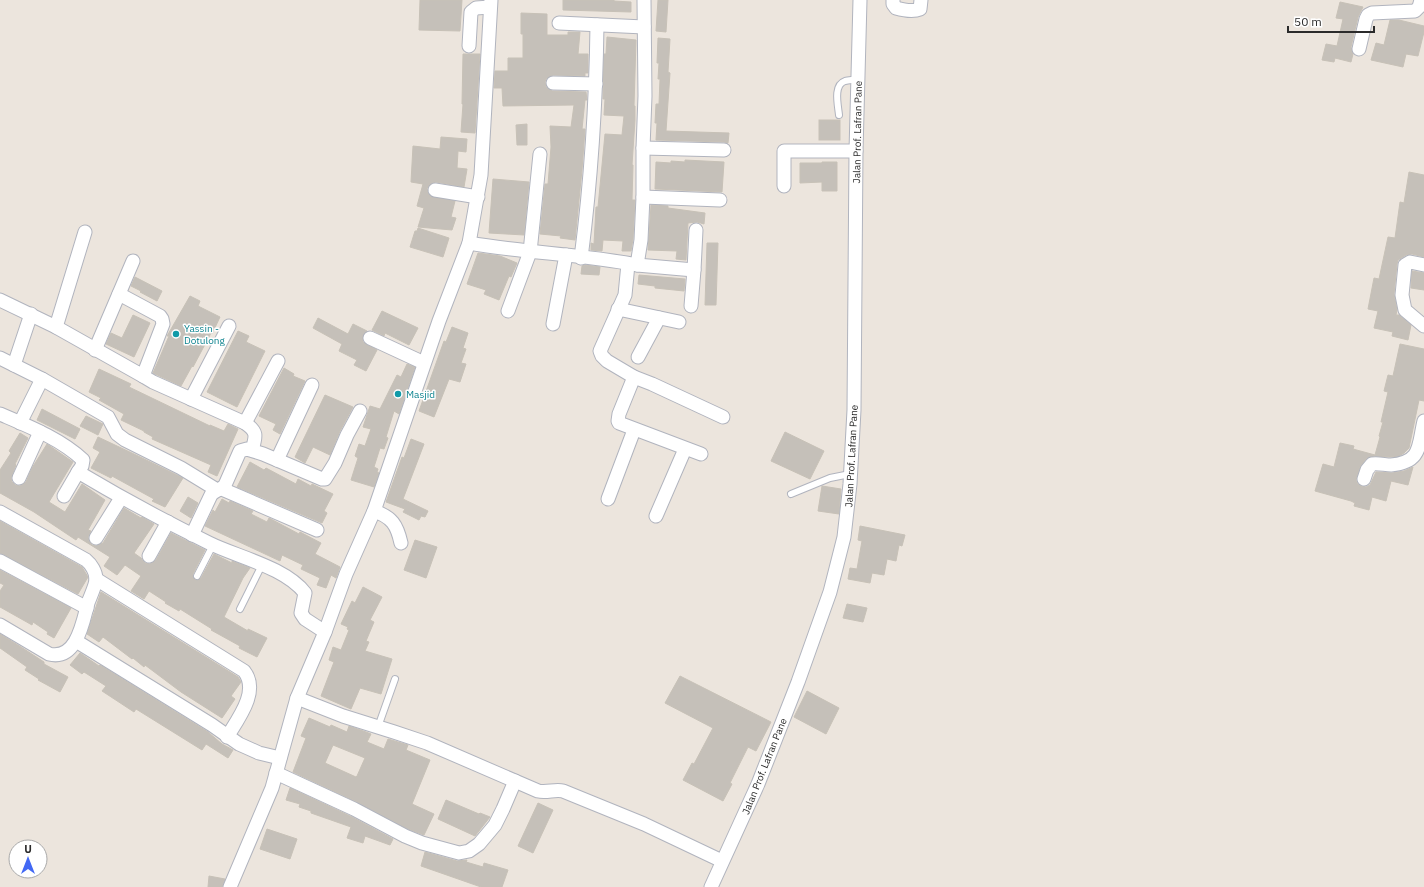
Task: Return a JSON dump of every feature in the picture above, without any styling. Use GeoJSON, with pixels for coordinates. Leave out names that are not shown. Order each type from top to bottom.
{"type":"FeatureCollection","features":[{"type":"Feature","properties":{"kind":"street"},"geometry":{"type":"LineString","coordinates":[[644,0],[645,96],[641,240],[625,295],[600,351],[602,356],[607,361],[634,377],[723,417]]}},
{"type":"Feature","properties":{"kind":"street","name":"Jalan Prof. Lafran Pane"},"geometry":{"type":"LineString","coordinates":[[711,887],[758,784],[798,682],[830,592],[847,520],[854,410],[856,151],[860,0]]}},
{"type":"Feature","properties":{"kind":"street"},"geometry":{"type":"LineString","coordinates":[[893,0],[893,4],[896,8],[912,10],[920,9],[922,0]]}},
{"type":"Feature","properties":{"kind":"street"},"geometry":{"type":"LineString","coordinates":[[1359,49],[1368,15],[1372,13],[1415,11],[1420,7],[1421,0]]}},
{"type":"Feature","properties":{"kind":"street"},"geometry":{"type":"LineString","coordinates":[[230,887],[272,788],[297,698],[325,632],[346,574],[374,511],[424,363],[469,243],[481,175],[490,4],[476,8],[472,12],[469,46]]}},
{"type":"Feature","properties":{"kind":"street"},"geometry":{"type":"LineString","coordinates":[[559,23],[644,27]]}},
{"type":"Feature","properties":{"kind":"street"},"geometry":{"type":"LineString","coordinates":[[581,258],[587,210],[596,84],[597,25]]}},
{"type":"Feature","properties":{"kind":"street"},"geometry":{"type":"LineString","coordinates":[[553,83],[596,84]]}},
{"type":"Feature","properties":{"kind":"street"},"geometry":{"type":"LineString","coordinates":[[643,148],[724,150]]}},
{"type":"Feature","properties":{"kind":"street"},"geometry":{"type":"LineString","coordinates":[[784,186],[784,151],[856,151]]}},
{"type":"Feature","properties":{"kind":"street"},"geometry":{"type":"LineString","coordinates":[[508,311],[530,252],[540,154]]}},
{"type":"Feature","properties":{"kind":"street"},"geometry":{"type":"LineString","coordinates":[[435,190],[478,197]]}},
{"type":"Feature","properties":{"kind":"street"},"geometry":{"type":"LineString","coordinates":[[643,197],[720,200]]}},
{"type":"Feature","properties":{"kind":"street"},"geometry":{"type":"LineString","coordinates":[[691,306],[696,230]]}},
{"type":"Feature","properties":{"kind":"street"},"geometry":{"type":"LineString","coordinates":[[56,327],[85,232]]}},
{"type":"Feature","properties":{"kind":"street"},"geometry":{"type":"LineString","coordinates":[[469,243],[633,265],[694,270]]}},
{"type":"Feature","properties":{"kind":"street"},"geometry":{"type":"LineString","coordinates":[[553,324],[566,255]]}},
{"type":"Feature","properties":{"kind":"street"},"geometry":{"type":"LineString","coordinates":[[96,350],[133,262]]}},
{"type":"Feature","properties":{"kind":"street"},"geometry":{"type":"LineString","coordinates":[[1424,265],[1410,262],[1405,265],[1402,295],[1405,310],[1424,326]]}},
{"type":"Feature","properties":{"kind":"street"},"geometry":{"type":"LineString","coordinates":[[119,294],[160,316],[162,319],[163,324],[143,376]]}},
{"type":"Feature","properties":{"kind":"street"},"geometry":{"type":"LineString","coordinates":[[0,300],[56,327],[153,382],[245,423],[255,431],[255,439],[252,450]]}},
{"type":"Feature","properties":{"kind":"street"},"geometry":{"type":"LineString","coordinates":[[618,309],[679,322]]}},
{"type":"Feature","properties":{"kind":"street"},"geometry":{"type":"LineString","coordinates":[[14,365],[31,314]]}},
{"type":"Feature","properties":{"kind":"street"},"geometry":{"type":"LineString","coordinates":[[638,356],[659,318]]}},
{"type":"Feature","properties":{"kind":"street"},"geometry":{"type":"LineString","coordinates":[[191,399],[229,326]]}},
{"type":"Feature","properties":{"kind":"street"},"geometry":{"type":"LineString","coordinates":[[370,338],[424,363]]}},
{"type":"Feature","properties":{"kind":"street"},"geometry":{"type":"LineString","coordinates":[[0,358],[42,379],[108,417],[117,434],[125,440],[219,489],[316,530]]}},
{"type":"Feature","properties":{"kind":"street"},"geometry":{"type":"LineString","coordinates":[[245,423],[278,361]]}},
{"type":"Feature","properties":{"kind":"street"},"geometry":{"type":"LineString","coordinates":[[634,377],[619,414],[619,423],[684,449],[701,454]]}},
{"type":"Feature","properties":{"kind":"street"},"geometry":{"type":"LineString","coordinates":[[20,423],[42,379]]}},
{"type":"Feature","properties":{"kind":"street"},"geometry":{"type":"LineString","coordinates":[[277,460],[312,385]]}},
{"type":"Feature","properties":{"kind":"street"},"geometry":{"type":"LineString","coordinates":[[192,535],[211,495],[225,485],[239,453],[244,449],[252,450],[325,479],[335,463],[347,435],[360,411]]}},
{"type":"Feature","properties":{"kind":"street"},"geometry":{"type":"LineString","coordinates":[[0,414],[40,432],[77,454],[84,460],[64,496]]}},
{"type":"Feature","properties":{"kind":"street"},"geometry":{"type":"LineString","coordinates":[[1364,479],[1367,470],[1372,464],[1389,465],[1412,459],[1417,451],[1424,421]]}},
{"type":"Feature","properties":{"kind":"street"},"geometry":{"type":"LineString","coordinates":[[608,499],[634,430]]}},
{"type":"Feature","properties":{"kind":"street"},"geometry":{"type":"LineString","coordinates":[[19,478],[40,432]]}},
{"type":"Feature","properties":{"kind":"street"},"geometry":{"type":"LineString","coordinates":[[656,516],[684,449]]}},
{"type":"Feature","properties":{"kind":"street"},"geometry":{"type":"LineString","coordinates":[[78,472],[121,498],[192,535],[280,573],[300,586],[304,593],[302,613],[306,619],[325,632]]}},
{"type":"Feature","properties":{"kind":"street"},"geometry":{"type":"LineString","coordinates":[[96,538],[121,498]]}},
{"type":"Feature","properties":{"kind":"street"},"geometry":{"type":"LineString","coordinates":[[374,511],[387,516],[395,525],[399,533],[401,543]]}},
{"type":"Feature","properties":{"kind":"street"},"geometry":{"type":"LineString","coordinates":[[0,512],[86,560],[92,567],[96,579],[76,641],[64,653],[53,654],[0,624]]}},
{"type":"Feature","properties":{"kind":"street"},"geometry":{"type":"LineString","coordinates":[[149,556],[168,522]]}},
{"type":"Feature","properties":{"kind":"street"},"geometry":{"type":"LineString","coordinates":[[0,561],[86,608]]}},
{"type":"Feature","properties":{"kind":"street"},"geometry":{"type":"LineString","coordinates":[[96,579],[244,671],[250,681],[248,697],[227,737]]}},
{"type":"Feature","properties":{"kind":"street"},"geometry":{"type":"LineString","coordinates":[[76,641],[212,725],[227,737],[248,749],[280,758]]}},
{"type":"Feature","properties":{"kind":"street"},"geometry":{"type":"LineString","coordinates":[[297,698],[343,716],[427,743],[542,792],[563,791],[644,824],[722,861]]}},
{"type":"Feature","properties":{"kind":"street"},"geometry":{"type":"LineString","coordinates":[[276,773],[354,808],[405,836],[422,843],[459,853],[469,851],[479,844],[495,825],[514,781]]}},
{"type":"Feature","properties":{"kind":"lane"},"geometry":{"type":"LineString","coordinates":[[839,115],[839,85],[845,81],[858,79]]}},
{"type":"Feature","properties":{"kind":"lane"},"geometry":{"type":"LineString","coordinates":[[791,494],[830,478],[850,474]]}},
{"type":"Feature","properties":{"kind":"lane"},"geometry":{"type":"LineString","coordinates":[[197,576],[213,545]]}},
{"type":"Feature","properties":{"kind":"lane"},"geometry":{"type":"LineString","coordinates":[[240,609],[262,565]]}},
{"type":"Feature","properties":{"kind":"lane"},"geometry":{"type":"LineString","coordinates":[[378,727],[395,678]]}},
{"type":"Feature","properties":{"kind":"building"},"geometry":{"type":"Polygon","coordinates":[[[420,0],[462,0],[460,31],[419,30],[420,0]]]}},
{"type":"Feature","properties":{"kind":"building"},"geometry":{"type":"Polygon","coordinates":[[[563,0],[614,0],[631,2],[631,12],[563,10],[563,0]]]}},
{"type":"Feature","properties":{"kind":"building"},"geometry":{"type":"Polygon","coordinates":[[[658,0],[668,0],[666,32],[656,31],[658,0]]]}},
{"type":"Feature","properties":{"kind":"building"},"geometry":{"type":"Polygon","coordinates":[[[1340,2],[1363,7],[1358,17],[1351,47],[1353,54],[1351,62],[1335,58],[1334,62],[1322,60],[1326,44],[1337,46],[1343,19],[1336,18],[1340,2]]]}},
{"type":"Feature","properties":{"kind":"building"},"geometry":{"type":"Polygon","coordinates":[[[521,13],[547,14],[547,35],[568,35],[568,32],[580,32],[578,54],[588,54],[588,73],[585,73],[585,76],[553,75],[546,79],[545,82],[546,87],[552,91],[586,92],[587,100],[585,100],[582,129],[585,129],[582,170],[575,240],[560,238],[561,236],[540,234],[545,184],[548,184],[551,147],[550,126],[571,127],[574,105],[503,106],[502,88],[494,88],[495,71],[508,71],[508,58],[523,58],[521,13]]]}},
{"type":"Feature","properties":{"kind":"building"},"geometry":{"type":"Polygon","coordinates":[[[1390,20],[1399,20],[1424,26],[1418,56],[1406,54],[1403,67],[1371,60],[1376,43],[1384,45],[1390,20]]]}},
{"type":"Feature","properties":{"kind":"building"},"geometry":{"type":"Polygon","coordinates":[[[607,37],[636,40],[635,120],[632,165],[632,200],[635,200],[631,251],[622,251],[623,241],[603,240],[602,251],[591,250],[591,243],[594,244],[596,207],[598,207],[605,134],[622,135],[624,116],[604,115],[604,54],[606,54],[607,37]]]}},
{"type":"Feature","properties":{"kind":"building"},"geometry":{"type":"Polygon","coordinates":[[[658,38],[670,39],[668,72],[670,73],[666,131],[729,133],[728,143],[656,140],[656,104],[659,104],[660,79],[658,79],[659,63],[657,63],[658,38]]]}},
{"type":"Feature","properties":{"kind":"building"},"geometry":{"type":"Polygon","coordinates":[[[463,54],[480,54],[475,133],[461,132],[463,104],[463,54]]]}},
{"type":"Feature","properties":{"kind":"building"},"geometry":{"type":"Polygon","coordinates":[[[819,120],[840,120],[840,140],[819,140],[819,120]]]}},
{"type":"Feature","properties":{"kind":"building"},"geometry":{"type":"Polygon","coordinates":[[[527,124],[527,145],[517,145],[516,125],[527,124]]]}},
{"type":"Feature","properties":{"kind":"building"},"geometry":{"type":"Polygon","coordinates":[[[441,137],[467,139],[466,152],[458,151],[457,168],[467,169],[464,187],[436,182],[432,183],[427,188],[430,196],[455,201],[451,217],[456,218],[452,230],[418,227],[424,208],[417,206],[423,184],[411,182],[413,146],[440,149],[441,137]]]}},
{"type":"Feature","properties":{"kind":"building"},"geometry":{"type":"Polygon","coordinates":[[[685,160],[724,162],[722,192],[655,189],[656,162],[671,163],[671,161],[685,162],[685,160]]]}},
{"type":"Feature","properties":{"kind":"building"},"geometry":{"type":"Polygon","coordinates":[[[837,162],[837,191],[822,191],[822,182],[800,183],[800,163],[837,162]]]}},
{"type":"Feature","properties":{"kind":"building"},"geometry":{"type":"Polygon","coordinates":[[[1409,172],[1424,175],[1424,257],[1412,254],[1406,255],[1398,260],[1397,264],[1394,294],[1397,310],[1396,315],[1399,315],[1411,325],[1408,340],[1392,336],[1393,332],[1374,328],[1378,311],[1368,309],[1374,278],[1379,279],[1388,237],[1395,238],[1400,202],[1404,203],[1409,172]]]}},
{"type":"Feature","properties":{"kind":"building"},"geometry":{"type":"Polygon","coordinates":[[[493,179],[529,182],[524,235],[489,233],[493,179]]]}},
{"type":"Feature","properties":{"kind":"building"},"geometry":{"type":"Polygon","coordinates":[[[651,205],[668,206],[668,208],[705,213],[704,224],[697,222],[688,223],[686,260],[676,259],[677,251],[648,250],[651,205]]]}},
{"type":"Feature","properties":{"kind":"building"},"geometry":{"type":"Polygon","coordinates":[[[418,228],[449,238],[443,257],[410,247],[415,231],[417,231],[418,228]]]}},
{"type":"Feature","properties":{"kind":"building"},"geometry":{"type":"Polygon","coordinates":[[[707,243],[718,243],[716,305],[705,305],[707,243]]]}},
{"type":"Feature","properties":{"kind":"building"},"geometry":{"type":"Polygon","coordinates":[[[478,253],[500,256],[517,263],[511,277],[509,276],[499,300],[484,294],[486,290],[467,284],[478,253]]]}},
{"type":"Feature","properties":{"kind":"building"},"geometry":{"type":"Polygon","coordinates":[[[582,266],[600,267],[599,275],[581,274],[582,266]]]}},
{"type":"Feature","properties":{"kind":"building"},"geometry":{"type":"Polygon","coordinates":[[[1412,271],[1424,273],[1424,290],[1411,288],[1412,271]]]}},
{"type":"Feature","properties":{"kind":"building"},"geometry":{"type":"Polygon","coordinates":[[[639,275],[685,279],[684,291],[655,288],[655,286],[638,284],[639,275]]]}},
{"type":"Feature","properties":{"kind":"building"},"geometry":{"type":"Polygon","coordinates":[[[135,277],[162,291],[157,301],[131,286],[135,277]]]}},
{"type":"Feature","properties":{"kind":"building"},"geometry":{"type":"Polygon","coordinates":[[[190,296],[200,301],[198,306],[220,317],[212,334],[211,333],[181,386],[153,373],[169,336],[167,336],[190,296]]]}},
{"type":"Feature","properties":{"kind":"building"},"geometry":{"type":"Polygon","coordinates":[[[382,311],[418,328],[409,345],[385,333],[384,336],[372,330],[382,311]]]}},
{"type":"Feature","properties":{"kind":"building"},"geometry":{"type":"Polygon","coordinates":[[[133,315],[150,323],[134,357],[106,344],[111,333],[122,338],[133,315]]]}},
{"type":"Feature","properties":{"kind":"building"},"geometry":{"type":"Polygon","coordinates":[[[318,318],[348,334],[353,324],[367,331],[363,335],[363,342],[377,350],[366,371],[354,365],[357,360],[339,351],[342,344],[313,328],[318,318]]]}},
{"type":"Feature","properties":{"kind":"building"},"geometry":{"type":"Polygon","coordinates":[[[452,327],[468,333],[463,348],[466,349],[461,363],[466,364],[460,382],[449,379],[434,417],[419,411],[444,341],[446,342],[452,327]]]}},
{"type":"Feature","properties":{"kind":"building"},"geometry":{"type":"Polygon","coordinates":[[[238,331],[249,336],[246,342],[265,351],[237,407],[207,392],[238,331]]]}},
{"type":"Feature","properties":{"kind":"building"},"geometry":{"type":"Polygon","coordinates":[[[1400,344],[1424,349],[1424,401],[1419,400],[1409,448],[1399,456],[1374,456],[1366,459],[1360,467],[1356,480],[1358,484],[1366,487],[1370,485],[1376,472],[1392,473],[1404,471],[1413,467],[1408,485],[1391,481],[1386,501],[1372,497],[1369,510],[1354,506],[1355,503],[1351,501],[1315,491],[1323,464],[1334,467],[1340,443],[1354,446],[1353,449],[1375,455],[1380,437],[1383,422],[1381,422],[1388,392],[1384,391],[1388,375],[1393,376],[1400,344]]]}},
{"type":"Feature","properties":{"kind":"building"},"geometry":{"type":"Polygon","coordinates":[[[407,364],[415,367],[399,414],[394,411],[384,449],[380,448],[374,467],[378,469],[377,472],[379,473],[374,487],[351,480],[358,458],[355,456],[359,444],[365,446],[371,429],[363,427],[370,406],[380,409],[397,375],[401,377],[407,364]]]}},
{"type":"Feature","properties":{"kind":"building"},"geometry":{"type":"Polygon","coordinates":[[[284,368],[294,374],[293,376],[305,381],[280,434],[273,430],[276,424],[259,416],[284,368]]]}},
{"type":"Feature","properties":{"kind":"building"},"geometry":{"type":"Polygon","coordinates":[[[99,369],[131,384],[129,387],[210,426],[224,431],[228,424],[238,429],[217,476],[208,472],[211,465],[152,439],[153,437],[144,431],[121,420],[124,414],[99,400],[101,398],[89,392],[99,369]]]}},
{"type":"Feature","properties":{"kind":"building"},"geometry":{"type":"Polygon","coordinates":[[[325,395],[353,407],[340,431],[330,455],[313,447],[305,463],[295,457],[325,395]]]}},
{"type":"Feature","properties":{"kind":"building"},"geometry":{"type":"Polygon","coordinates":[[[42,409],[80,429],[75,439],[37,420],[42,409]]]}},
{"type":"Feature","properties":{"kind":"building"},"geometry":{"type":"Polygon","coordinates":[[[86,416],[103,424],[98,435],[80,426],[86,416]]]}},
{"type":"Feature","properties":{"kind":"building"},"geometry":{"type":"Polygon","coordinates":[[[785,432],[824,451],[810,479],[771,461],[785,432]]]}},
{"type":"Feature","properties":{"kind":"building"},"geometry":{"type":"Polygon","coordinates":[[[20,433],[28,438],[15,464],[16,465],[11,478],[15,485],[20,486],[26,482],[32,468],[47,444],[73,462],[49,502],[65,512],[82,484],[105,500],[88,530],[91,531],[88,537],[92,545],[96,546],[103,543],[124,508],[154,524],[134,553],[145,563],[150,564],[156,560],[171,533],[205,550],[193,574],[193,578],[195,580],[201,578],[214,554],[232,563],[232,561],[250,568],[243,578],[224,617],[248,631],[248,629],[267,638],[257,657],[239,648],[240,646],[211,630],[212,629],[180,609],[179,611],[165,603],[166,602],[149,591],[144,599],[131,591],[141,576],[125,565],[117,575],[104,566],[110,557],[78,537],[76,540],[34,512],[0,493],[0,470],[11,453],[9,451],[20,433]]]}},
{"type":"Feature","properties":{"kind":"building"},"geometry":{"type":"Polygon","coordinates":[[[98,437],[183,478],[165,507],[152,501],[154,499],[112,476],[111,478],[91,468],[100,452],[93,448],[98,437]]]}},
{"type":"Feature","properties":{"kind":"building"},"geometry":{"type":"Polygon","coordinates":[[[411,439],[424,444],[403,499],[428,511],[425,517],[421,516],[419,520],[403,512],[405,509],[386,502],[402,457],[404,458],[411,439]]]}},
{"type":"Feature","properties":{"kind":"building"},"geometry":{"type":"Polygon","coordinates":[[[250,462],[264,470],[266,468],[296,484],[298,479],[311,486],[312,484],[333,494],[324,511],[327,513],[322,523],[237,487],[250,462]]]}},
{"type":"Feature","properties":{"kind":"building"},"geometry":{"type":"Polygon","coordinates":[[[822,486],[841,489],[839,514],[818,511],[822,486]]]}},
{"type":"Feature","properties":{"kind":"building"},"geometry":{"type":"Polygon","coordinates":[[[188,497],[198,503],[191,518],[180,511],[188,497]]]}},
{"type":"Feature","properties":{"kind":"building"},"geometry":{"type":"Polygon","coordinates":[[[222,499],[229,503],[230,501],[253,511],[251,514],[267,522],[269,518],[299,534],[300,532],[321,543],[315,554],[340,567],[336,578],[331,575],[326,588],[317,585],[320,578],[301,569],[303,565],[282,555],[280,561],[205,526],[213,510],[215,512],[222,499]]]}},
{"type":"Feature","properties":{"kind":"building"},"geometry":{"type":"Polygon","coordinates":[[[0,521],[82,567],[88,577],[78,594],[0,553],[0,521]]]}},
{"type":"Feature","properties":{"kind":"building"},"geometry":{"type":"Polygon","coordinates":[[[860,526],[905,535],[902,546],[899,545],[896,561],[887,559],[884,575],[872,573],[870,583],[848,579],[850,568],[857,569],[862,541],[858,540],[860,526]]]}},
{"type":"Feature","properties":{"kind":"building"},"geometry":{"type":"Polygon","coordinates":[[[415,540],[437,547],[426,578],[404,570],[415,540]]]}},
{"type":"Feature","properties":{"kind":"building"},"geometry":{"type":"Polygon","coordinates":[[[0,570],[71,608],[54,638],[33,622],[32,625],[0,607],[0,591],[4,585],[0,583],[0,570]]]}},
{"type":"Feature","properties":{"kind":"building"},"geometry":{"type":"Polygon","coordinates":[[[363,587],[382,597],[370,620],[374,622],[366,641],[369,642],[365,651],[392,659],[381,694],[360,688],[351,709],[321,696],[334,662],[329,660],[333,647],[341,650],[349,630],[347,629],[348,627],[341,624],[352,601],[355,603],[363,587]]]}},
{"type":"Feature","properties":{"kind":"building"},"geometry":{"type":"Polygon","coordinates":[[[101,592],[238,677],[241,682],[231,696],[235,699],[222,718],[181,692],[145,665],[144,667],[133,658],[132,659],[103,637],[99,642],[87,634],[101,592]]]}},
{"type":"Feature","properties":{"kind":"building"},"geometry":{"type":"Polygon","coordinates":[[[847,604],[867,608],[863,622],[843,618],[847,604]]]}},
{"type":"Feature","properties":{"kind":"building"},"geometry":{"type":"Polygon","coordinates":[[[0,634],[44,662],[44,664],[68,677],[60,692],[38,680],[39,679],[25,670],[27,667],[0,648],[0,634]]]}},
{"type":"Feature","properties":{"kind":"building"},"geometry":{"type":"Polygon","coordinates":[[[80,653],[208,732],[222,744],[233,750],[228,758],[206,744],[202,750],[136,709],[134,712],[102,691],[106,686],[84,672],[82,674],[70,665],[80,653]]]}},
{"type":"Feature","properties":{"kind":"building"},"geometry":{"type":"Polygon","coordinates":[[[680,676],[771,722],[756,751],[748,747],[730,783],[732,784],[723,801],[683,780],[692,763],[694,764],[713,728],[665,703],[680,676]]]}},
{"type":"Feature","properties":{"kind":"building"},"geometry":{"type":"Polygon","coordinates":[[[807,691],[839,708],[826,734],[794,717],[807,691]]]}},
{"type":"Feature","properties":{"kind":"building"},"geometry":{"type":"Polygon","coordinates":[[[309,718],[347,732],[349,726],[371,734],[367,742],[384,749],[388,739],[408,745],[406,750],[430,760],[412,804],[434,814],[424,835],[408,829],[357,802],[293,772],[306,738],[301,736],[309,718]],[[333,745],[325,763],[356,777],[365,758],[333,745]]]}},
{"type":"Feature","properties":{"kind":"building"},"geometry":{"type":"Polygon","coordinates":[[[290,788],[350,816],[393,839],[390,845],[365,836],[363,843],[347,838],[351,827],[311,813],[311,811],[299,807],[300,804],[286,800],[290,788]]]}},
{"type":"Feature","properties":{"kind":"building"},"geometry":{"type":"Polygon","coordinates":[[[446,800],[490,817],[475,836],[438,819],[446,800]]]}},
{"type":"Feature","properties":{"kind":"building"},"geometry":{"type":"Polygon","coordinates":[[[538,803],[553,810],[533,853],[518,846],[538,803]]]}},
{"type":"Feature","properties":{"kind":"building"},"geometry":{"type":"Polygon","coordinates":[[[267,829],[297,839],[290,859],[260,849],[267,829]]]}},
{"type":"Feature","properties":{"kind":"building"},"geometry":{"type":"Polygon","coordinates":[[[425,852],[457,861],[467,860],[466,862],[483,867],[484,863],[508,870],[502,887],[481,887],[421,866],[425,852]]]}},
{"type":"Feature","properties":{"kind":"building"},"geometry":{"type":"Polygon","coordinates":[[[209,876],[225,879],[222,887],[208,887],[209,876]]]}},
{"type":"Feature","properties":{"kind":"place","name":"Yassin - Dotulong"},"geometry":{"type":"Point","coordinates":[176,334]}},
{"type":"Feature","properties":{"kind":"place","name":"Masjid"},"geometry":{"type":"Point","coordinates":[398,394]}}]}
